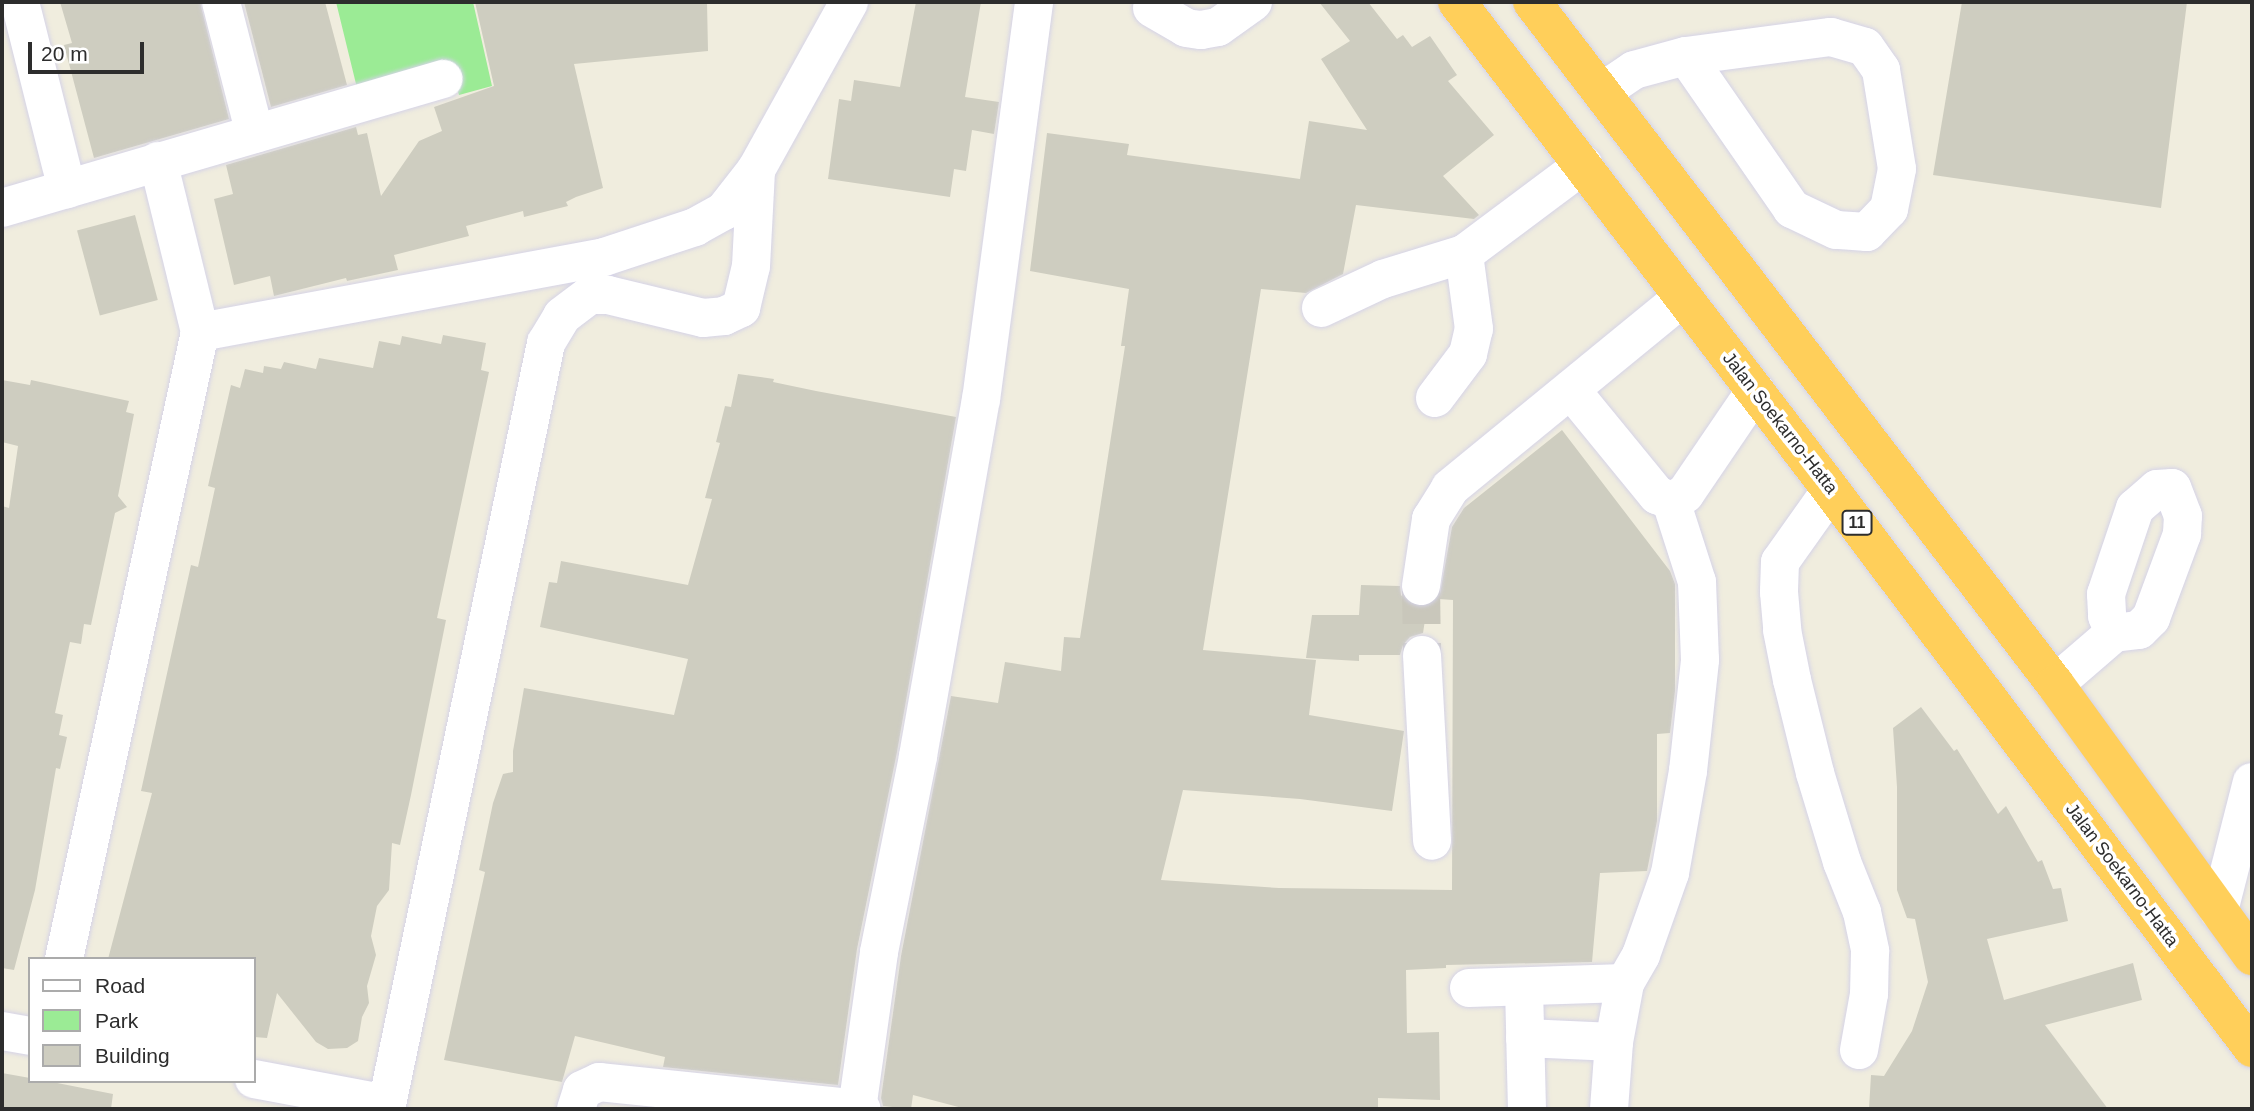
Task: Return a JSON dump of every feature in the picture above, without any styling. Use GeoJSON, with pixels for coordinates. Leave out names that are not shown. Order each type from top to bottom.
{"type":"FeatureCollection","features":[{"type":"Feature","properties":{"kind":"highway","name":"Jalan Soekarno-Hatta"},"geometry":{"type":"LineString","coordinates":[[1457,2],[1800,448],[2252,1048]]}},
{"type":"Feature","properties":{"kind":"highway"},"geometry":{"type":"LineString","coordinates":[[1532,2],[1603,91],[2055,684],[2252,956]]}},
{"type":"Feature","properties":{"kind":"highway"},"geometry":{"type":"LineString","coordinates":[[1800,448],[1847,410]]}},
{"type":"Feature","properties":{"kind":"street"},"geometry":{"type":"LineString","coordinates":[[20,2],[67,189]]}},
{"type":"Feature","properties":{"kind":"street"},"geometry":{"type":"LineString","coordinates":[[220,2],[256,134]]}},
{"type":"Feature","properties":{"kind":"street"},"geometry":{"type":"LineString","coordinates":[[200,332],[604,257],[695,227],[724,212],[756,170],[849,2]]}},
{"type":"Feature","properties":{"kind":"street"},"geometry":{"type":"LineString","coordinates":[[576,1109],[582,1090],[599,1082],[860,1109],[879,952],[918,756],[981,400],[1034,2]]}},
{"type":"Feature","properties":{"kind":"street"},"geometry":{"type":"LineString","coordinates":[[1152,8],[1186,28],[1201,30],[1218,27],[1253,2]]}},
{"type":"Feature","properties":{"kind":"street"},"geometry":{"type":"LineString","coordinates":[[1603,91],[1634,70],[1686,56],[1831,37],[1865,47],[1881,70],[1898,169],[1889,209],[1867,232],[1836,230],[1792,209],[1686,56]]}},
{"type":"Feature","properties":{"kind":"street"},"geometry":{"type":"LineString","coordinates":[[2,208],[444,79]]}},
{"type":"Feature","properties":{"kind":"street"},"geometry":{"type":"LineString","coordinates":[[64,957],[200,332],[158,161]]}},
{"type":"Feature","properties":{"kind":"street"},"geometry":{"type":"LineString","coordinates":[[1321,308],[1383,279],[1464,254],[1583,165]]}},
{"type":"Feature","properties":{"kind":"street"},"geometry":{"type":"LineString","coordinates":[[256,1079],[387,1107],[546,343],[562,316],[590,295],[608,295],[703,318],[724,316],[741,309],[751,266],[756,170]]}},
{"type":"Feature","properties":{"kind":"street"},"geometry":{"type":"LineString","coordinates":[[1435,398],[1468,354],[1474,329],[1464,254]]}},
{"type":"Feature","properties":{"kind":"street"},"geometry":{"type":"LineString","coordinates":[[1421,586],[1431,519],[1450,488],[1683,297]]}},
{"type":"Feature","properties":{"kind":"street"},"geometry":{"type":"LineString","coordinates":[[1571,390],[1657,495],[1671,500],[1685,494],[1755,391]]}},
{"type":"Feature","properties":{"kind":"street"},"geometry":{"type":"LineString","coordinates":[[1831,490],[1780,562],[1779,592],[1782,630],[1815,773],[1842,862],[1863,912],[1870,951],[1869,994],[1859,1050]]}},
{"type":"Feature","properties":{"kind":"street"},"geometry":{"type":"LineString","coordinates":[[1609,1109],[1614,1042],[1625,983],[1641,955],[1670,873],[1688,771],[1700,660],[1697,582],[1671,500]]}},
{"type":"Feature","properties":{"kind":"street"},"geometry":{"type":"LineString","coordinates":[[2055,684],[2114,633]]}},
{"type":"Feature","properties":{"kind":"street"},"geometry":{"type":"LineString","coordinates":[[1422,655],[1432,842]]}},
{"type":"Feature","properties":{"kind":"street"},"geometry":{"type":"LineString","coordinates":[[2219,911],[2252,782]]}},
{"type":"Feature","properties":{"kind":"street"},"geometry":{"type":"LineString","coordinates":[[1469,988],[1625,983]]}},
{"type":"Feature","properties":{"kind":"street"},"geometry":{"type":"LineString","coordinates":[[1524,987],[1527,1109]]}},
{"type":"Feature","properties":{"kind":"street"},"geometry":{"type":"LineString","coordinates":[[2,1031],[28,1036]]}},
{"type":"Feature","properties":{"kind":"street"},"geometry":{"type":"LineString","coordinates":[[1525,1038],[1614,1042]]}},
{"type":"Feature","properties":{"kind":"green space"},"geometry":{"type":"Polygon","coordinates":[[[336,2],[473,2],[492,86],[459,95],[449,63],[357,88],[336,2]]]}},
{"type":"Feature","properties":{"kind":"building"},"geometry":{"type":"Polygon","coordinates":[[[60,2],[200,2],[229,119],[94,158],[64,45],[72,43],[60,2]]]}},
{"type":"Feature","properties":{"kind":"building"},"geometry":{"type":"Polygon","coordinates":[[[244,2],[325,2],[347,85],[271,107],[244,2]]]}},
{"type":"Feature","properties":{"kind":"building"},"geometry":{"type":"Polygon","coordinates":[[[475,2],[707,2],[708,51],[574,64],[603,188],[566,202],[568,206],[524,217],[523,211],[466,226],[469,236],[394,255],[398,270],[347,281],[346,278],[274,296],[270,276],[234,285],[214,199],[233,194],[226,165],[356,127],[358,135],[367,133],[381,196],[419,141],[442,131],[434,107],[494,86],[475,2]]]}},
{"type":"Feature","properties":{"kind":"building"},"geometry":{"type":"Polygon","coordinates":[[[916,2],[981,2],[965,97],[999,102],[994,134],[972,130],[966,171],[954,169],[950,197],[828,179],[839,99],[851,101],[854,80],[900,87],[916,2]]]}},
{"type":"Feature","properties":{"kind":"building"},"geometry":{"type":"Polygon","coordinates":[[[1319,2],[1368,2],[1397,39],[1403,35],[1412,47],[1430,36],[1457,75],[1448,81],[1494,135],[1443,176],[1479,215],[1474,219],[1356,205],[1343,274],[1306,293],[1261,289],[1203,650],[1316,660],[1309,715],[1404,731],[1392,811],[1300,799],[1183,790],[1161,880],[1279,888],[1452,890],[1453,600],[1439,599],[1452,527],[1464,508],[1562,430],[1670,571],[1675,584],[1675,691],[1670,733],[1657,734],[1657,821],[1647,871],[1600,873],[1592,962],[1446,965],[1446,968],[1406,970],[1407,1033],[1439,1032],[1440,1100],[1378,1098],[1378,1109],[966,1109],[913,1095],[911,1109],[883,1106],[881,1098],[901,956],[951,696],[998,703],[1005,662],[1061,671],[1064,637],[1080,638],[1125,346],[1121,346],[1129,289],[1030,271],[1047,133],[1129,144],[1127,155],[1300,179],[1309,121],[1367,130],[1321,59],[1350,41],[1319,2]]]}},
{"type":"Feature","properties":{"kind":"building"},"geometry":{"type":"Polygon","coordinates":[[[1962,2],[2187,2],[2161,208],[1933,175],[1962,2]]]}},
{"type":"Feature","properties":{"kind":"building"},"geometry":{"type":"Polygon","coordinates":[[[135,215],[158,300],[100,316],[77,231],[135,215]]]}},
{"type":"Feature","properties":{"kind":"building"},"geometry":{"type":"Polygon","coordinates":[[[443,335],[486,343],[481,370],[489,372],[437,618],[446,620],[411,795],[400,845],[392,843],[389,890],[377,906],[371,936],[376,955],[367,986],[369,1003],[362,1017],[358,1041],[347,1048],[328,1049],[316,1042],[277,993],[267,1038],[256,1037],[256,957],[109,957],[152,793],[141,791],[191,565],[198,567],[215,488],[208,486],[231,385],[240,388],[245,369],[263,373],[264,366],[281,369],[284,362],[316,369],[319,358],[373,368],[379,341],[400,345],[402,336],[441,344],[443,335]]]}},
{"type":"Feature","properties":{"kind":"building"},"geometry":{"type":"Polygon","coordinates":[[[738,374],[956,417],[897,752],[857,949],[838,1085],[663,1067],[665,1057],[575,1036],[562,1082],[444,1060],[485,872],[479,870],[493,803],[503,774],[513,772],[513,751],[524,688],[674,715],[688,659],[540,627],[549,582],[557,583],[561,561],[688,585],[712,499],[705,498],[720,443],[716,442],[725,406],[731,407],[738,374]]]}},
{"type":"Feature","properties":{"kind":"building"},"geometry":{"type":"Polygon","coordinates":[[[2,380],[30,385],[31,380],[129,401],[126,412],[134,414],[118,496],[127,507],[115,513],[91,625],[84,624],[81,644],[70,642],[55,713],[63,715],[59,735],[67,737],[60,769],[56,768],[35,890],[14,970],[2,968],[2,506],[9,508],[18,446],[2,442],[2,380]]]}},
{"type":"Feature","properties":{"kind":"building"},"geometry":{"type":"Polygon","coordinates":[[[1361,585],[1400,586],[1401,595],[1408,603],[1427,607],[1423,633],[1410,637],[1403,645],[1400,655],[1359,655],[1359,661],[1306,658],[1312,615],[1359,615],[1361,585]]]}},
{"type":"Feature","properties":{"kind":"building"},"geometry":{"type":"Polygon","coordinates":[[[1921,707],[1954,751],[1957,749],[1998,814],[2006,806],[2038,862],[2042,860],[2053,889],[2061,888],[2068,921],[1987,939],[2004,1000],[2133,963],[2142,1000],[2045,1025],[2108,1109],[1869,1109],[1871,1075],[1884,1076],[1912,1031],[1928,982],[1915,919],[1907,918],[1897,890],[1897,787],[1893,728],[1921,707]]]}},
{"type":"Feature","properties":{"kind":"building"},"geometry":{"type":"Polygon","coordinates":[[[2,1073],[28,1078],[28,1083],[57,1083],[113,1094],[111,1109],[2,1109],[2,1073]]]}},
{"type":"Feature","properties":{"kind":"tunnel"},"geometry":{"type":"LineString","coordinates":[[1421,586],[1422,655]]}}]}
